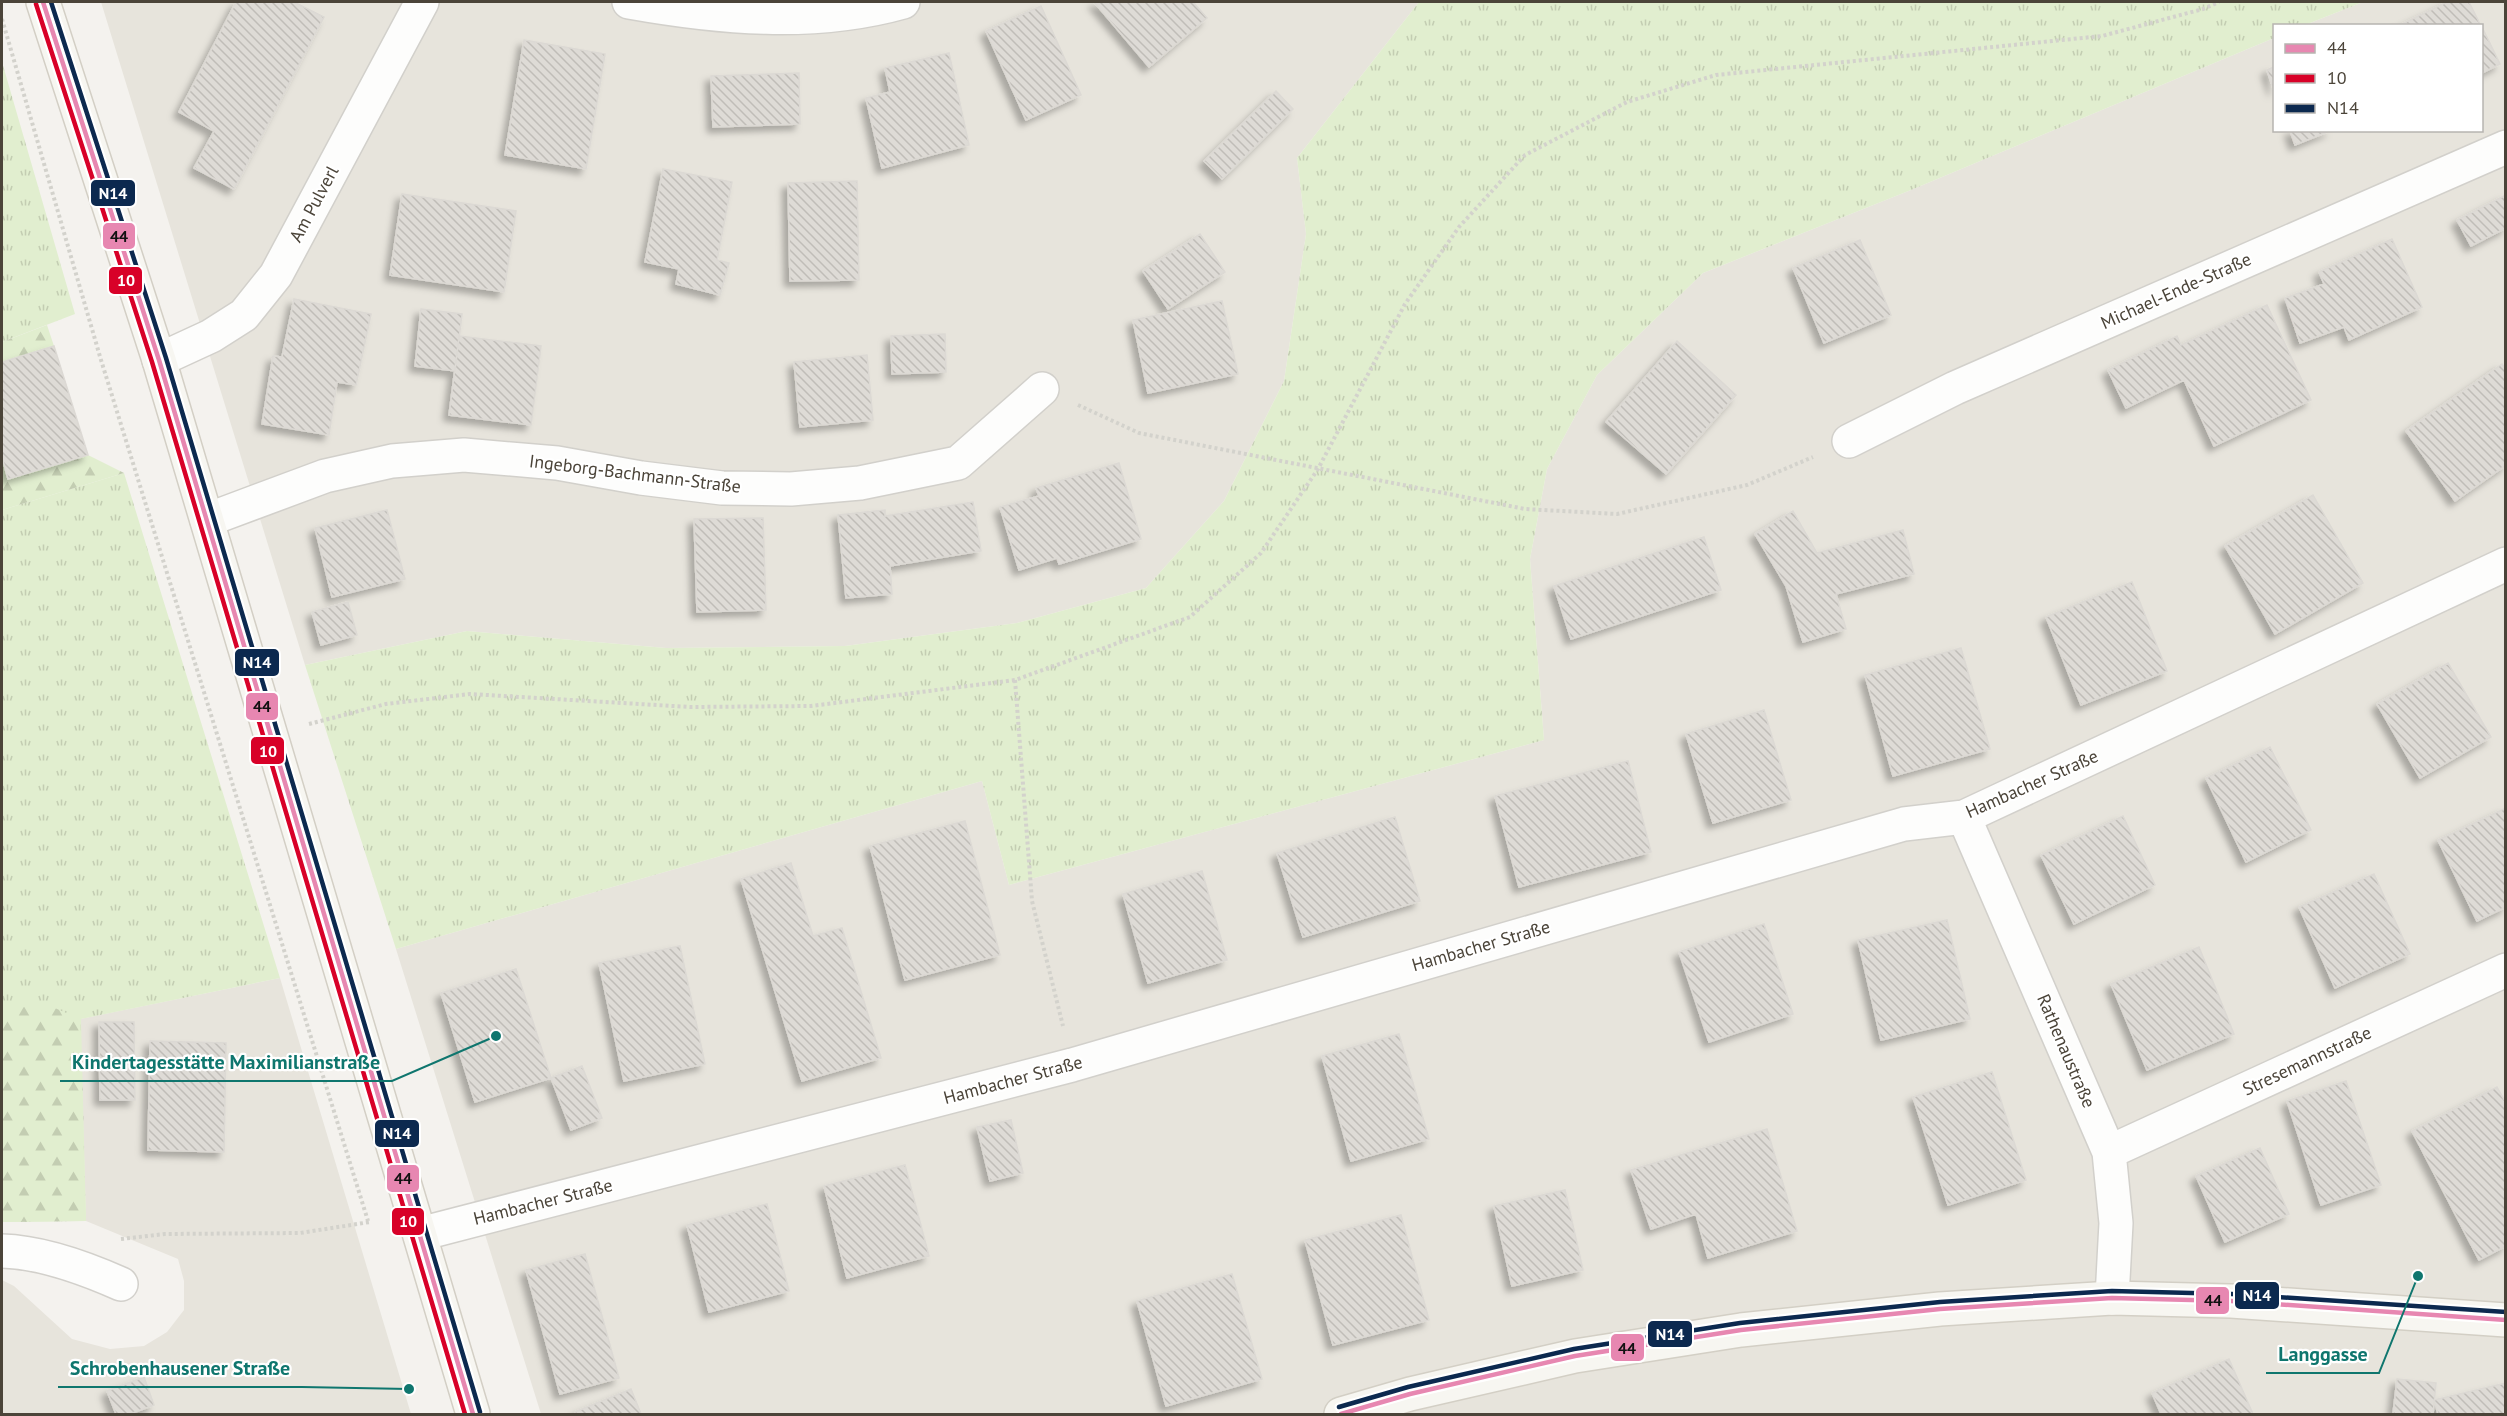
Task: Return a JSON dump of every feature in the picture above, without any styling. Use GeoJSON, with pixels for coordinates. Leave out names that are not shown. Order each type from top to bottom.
{"type":"FeatureCollection","features":[{"type":"Feature","properties":{"kind":"street"},"geometry":{"type":"LineString","coordinates":[[43,2],[159,360],[473,1414]]}},
{"type":"Feature","properties":{"kind":"street","name":"Am Pulverl"},"geometry":{"type":"LineString","coordinates":[[159,360],[211,336],[244,315],[276,275],[422,2]]}},
{"type":"Feature","properties":{"kind":"street"},"geometry":{"type":"LineString","coordinates":[[629,2],[692,13],[778,18],[870,11],[903,2]]}},
{"type":"Feature","properties":{"kind":"street","name":"Michael-Ende-Straße"},"geometry":{"type":"LineString","coordinates":[[1849,441],[1955,388],[2505,147]]}},
{"type":"Feature","properties":{"kind":"street","name":"Ingeborg-Bachmann-Straße"},"geometry":{"type":"LineString","coordinates":[[207,520],[325,476],[392,461],[464,455],[557,463],[641,478],[722,488],[791,489],[860,483],[958,463],[1042,389]]}},
{"type":"Feature","properties":{"kind":"street","name":"Hambacher Straße"},"geometry":{"type":"LineString","coordinates":[[420,1234],[1072,1065],[1904,824],[1964,817],[2505,564]]}},
{"type":"Feature","properties":{"kind":"street","name":"Rathenaustraße"},"geometry":{"type":"LineString","coordinates":[[1964,817],[2109,1152],[2116,1222],[2112,1298]]}},
{"type":"Feature","properties":{"kind":"street","name":"Stresemannstraße"},"geometry":{"type":"LineString","coordinates":[[2109,1152],[2505,970]]}},
{"type":"Feature","properties":{"kind":"street"},"geometry":{"type":"LineString","coordinates":[[2,1251],[92,1271],[121,1284]]}},
{"type":"Feature","properties":{"kind":"street"},"geometry":{"type":"LineString","coordinates":[[1341,1414],[1410,1394],[1575,1356],[1741,1330],[1940,1309],[2112,1298],[2231,1301],[2505,1320]]}},
{"type":"Feature","properties":{"kind":"path"},"geometry":{"type":"LineString","coordinates":[[271,734],[386,704],[470,693],[690,707],[811,706],[1015,680],[1190,617],[1261,553],[1318,469],[1405,304],[1459,227],[1525,155],[1627,102],[1716,75],[2102,36],[2203,9],[2219,2]]}},
{"type":"Feature","properties":{"kind":"path"},"geometry":{"type":"LineString","coordinates":[[2,19],[105,371],[368,1221]]}},
{"type":"Feature","properties":{"kind":"path"},"geometry":{"type":"LineString","coordinates":[[1042,389],[1139,433],[1525,509],[1617,514],[1747,485],[1849,441]]}},
{"type":"Feature","properties":{"kind":"path"},"geometry":{"type":"LineString","coordinates":[[1015,680],[1032,901],[1072,1065]]}},
{"type":"Feature","properties":{"kind":"path"},"geometry":{"type":"LineString","coordinates":[[110,1240],[165,1234],[300,1233],[368,1221],[420,1234]]}},
{"type":"Feature","properties":{"kind":"shaded area"},"geometry":{"type":"Polygon","coordinates":[[[101,2],[1419,2],[1297,158],[1306,234],[1284,381],[1224,501],[1146,588],[1017,623],[845,646],[666,648],[467,631],[305,665],[101,2]]]}},
{"type":"Feature","properties":{"kind":"shaded area"},"geometry":{"type":"Polygon","coordinates":[[[2363,2],[2505,2],[2505,1414],[541,1414],[396,949],[982,781],[1009,885],[1544,740],[1530,559],[1547,469],[1597,375],[1703,273],[1911,190],[2273,38],[2273,132],[2483,132],[2483,24],[2308,24],[2363,2]]]}},
{"type":"Feature","properties":{"kind":"shaded area"},"geometry":{"type":"Polygon","coordinates":[[[280,978],[411,1414],[2,1414],[2,1280],[14,1286],[72,1339],[110,1349],[144,1346],[167,1332],[184,1310],[184,1281],[178,1259],[86,1221],[80,1019],[280,978]]]}},
{"type":"Feature","properties":{"kind":"green space"},"geometry":{"type":"Polygon","coordinates":[[[1419,2],[2363,2],[2308,24],[2273,24],[2273,38],[1911,190],[1703,273],[1597,375],[1547,469],[1530,559],[1544,740],[1009,885],[982,781],[396,949],[305,665],[467,631],[666,648],[845,646],[1017,623],[1146,588],[1224,501],[1284,381],[1306,234],[1297,158],[1419,2]]]}},
{"type":"Feature","properties":{"kind":"green space"},"geometry":{"type":"Polygon","coordinates":[[[2,62],[75,314],[2,342],[2,62]]]}},
{"type":"Feature","properties":{"kind":"green space"},"geometry":{"type":"Polygon","coordinates":[[[47,325],[54,346],[2,362],[2,342],[47,325]]]}},
{"type":"Feature","properties":{"kind":"green space"},"geometry":{"type":"Polygon","coordinates":[[[88,455],[124,473],[2,510],[2,457],[9,479],[88,455]]]}},
{"type":"Feature","properties":{"kind":"green space"},"geometry":{"type":"Polygon","coordinates":[[[124,473],[280,978],[81,1019],[86,1221],[2,1222],[2,510],[124,473]]]}},
{"type":"Feature","properties":{"kind":"green space"},"geometry":{"type":"Polygon","coordinates":[[[48,1005],[80,1019],[86,1221],[2,1222],[2,1009],[48,1005]]]}},
{"type":"Feature","properties":{"kind":"building"},"geometry":{"type":"Polygon","coordinates":[[[236,2],[294,2],[324,17],[234,189],[194,168],[214,131],[179,112],[236,2]]]}},
{"type":"Feature","properties":{"kind":"building"},"geometry":{"type":"Polygon","coordinates":[[[1094,2],[1193,2],[1207,18],[1149,67],[1094,2]]]}},
{"type":"Feature","properties":{"kind":"building"},"geometry":{"type":"Polygon","coordinates":[[[2447,2],[2469,2],[2480,24],[2402,24],[2447,2]]]}},
{"type":"Feature","properties":{"kind":"building"},"geometry":{"type":"Polygon","coordinates":[[[1041,6],[1081,95],[1026,120],[986,31],[1041,6]]]}},
{"type":"Feature","properties":{"kind":"building"},"geometry":{"type":"Polygon","coordinates":[[[2483,29],[2500,64],[2483,72],[2483,29]]]}},
{"type":"Feature","properties":{"kind":"building"},"geometry":{"type":"Polygon","coordinates":[[[524,40],[605,54],[586,169],[505,155],[524,40]]]}},
{"type":"Feature","properties":{"kind":"building"},"geometry":{"type":"Polygon","coordinates":[[[949,53],[969,145],[882,168],[866,98],[890,92],[885,68],[949,53]]]}},
{"type":"Feature","properties":{"kind":"building"},"geometry":{"type":"Polygon","coordinates":[[[2273,67],[2273,88],[2267,70],[2273,67]]]}},
{"type":"Feature","properties":{"kind":"building"},"geometry":{"type":"Polygon","coordinates":[[[799,73],[800,124],[713,127],[711,76],[799,73]]]}},
{"type":"Feature","properties":{"kind":"building"},"geometry":{"type":"Polygon","coordinates":[[[1276,91],[1293,109],[1222,179],[1204,161],[1276,91]]]}},
{"type":"Feature","properties":{"kind":"building"},"geometry":{"type":"Polygon","coordinates":[[[2291,132],[2327,132],[2295,145],[2291,132]]]}},
{"type":"Feature","properties":{"kind":"building"},"geometry":{"type":"Polygon","coordinates":[[[663,169],[732,182],[717,260],[729,263],[720,295],[676,284],[679,269],[645,262],[663,169]]]}},
{"type":"Feature","properties":{"kind":"building"},"geometry":{"type":"Polygon","coordinates":[[[857,181],[859,280],[790,281],[788,183],[857,181]]]}},
{"type":"Feature","properties":{"kind":"building"},"geometry":{"type":"Polygon","coordinates":[[[402,194],[516,211],[504,292],[390,275],[402,194]]]}},
{"type":"Feature","properties":{"kind":"building"},"geometry":{"type":"Polygon","coordinates":[[[2506,195],[2506,228],[2471,246],[2457,220],[2506,195]]]}},
{"type":"Feature","properties":{"kind":"building"},"geometry":{"type":"Polygon","coordinates":[[[1200,234],[1225,272],[1168,309],[1143,271],[1200,234]]]}},
{"type":"Feature","properties":{"kind":"building"},"geometry":{"type":"Polygon","coordinates":[[[2392,239],[2422,307],[2349,340],[2344,327],[2300,343],[2285,298],[2324,284],[2319,272],[2392,239]]]}},
{"type":"Feature","properties":{"kind":"building"},"geometry":{"type":"Polygon","coordinates":[[[1860,240],[1891,315],[1824,343],[1793,268],[1860,240]]]}},
{"type":"Feature","properties":{"kind":"building"},"geometry":{"type":"Polygon","coordinates":[[[294,299],[371,314],[356,385],[337,382],[329,435],[262,424],[273,356],[282,357],[294,299]]]}},
{"type":"Feature","properties":{"kind":"building"},"geometry":{"type":"Polygon","coordinates":[[[1222,301],[1238,374],[1148,393],[1133,320],[1222,301]]]}},
{"type":"Feature","properties":{"kind":"building"},"geometry":{"type":"Polygon","coordinates":[[[2267,305],[2311,400],[2214,446],[2184,380],[2126,408],[2108,370],[2177,336],[2181,345],[2267,305]]]}},
{"type":"Feature","properties":{"kind":"building"},"geometry":{"type":"Polygon","coordinates":[[[421,309],[462,314],[455,371],[415,366],[421,309]]]}},
{"type":"Feature","properties":{"kind":"building"},"geometry":{"type":"Polygon","coordinates":[[[945,334],[946,372],[892,374],[891,336],[945,334]]]}},
{"type":"Feature","properties":{"kind":"building"},"geometry":{"type":"Polygon","coordinates":[[[459,336],[541,346],[531,425],[449,415],[459,336]]]}},
{"type":"Feature","properties":{"kind":"building"},"geometry":{"type":"Polygon","coordinates":[[[1677,341],[1736,395],[1666,474],[1606,422],[1677,341]]]}},
{"type":"Feature","properties":{"kind":"building"},"geometry":{"type":"Polygon","coordinates":[[[54,346],[88,455],[8,479],[2,457],[2,362],[54,346]]]}},
{"type":"Feature","properties":{"kind":"building"},"geometry":{"type":"Polygon","coordinates":[[[867,355],[873,420],[800,427],[794,362],[867,355]]]}},
{"type":"Feature","properties":{"kind":"building"},"geometry":{"type":"Polygon","coordinates":[[[2502,364],[2506,369],[2506,465],[2455,501],[2406,431],[2502,364]]]}},
{"type":"Feature","properties":{"kind":"building"},"geometry":{"type":"Polygon","coordinates":[[[1119,463],[1141,539],[1059,564],[1057,558],[1019,570],[1000,507],[1039,496],[1036,488],[1119,463]]]}},
{"type":"Feature","properties":{"kind":"building"},"geometry":{"type":"Polygon","coordinates":[[[2313,495],[2363,583],[2275,634],[2225,546],[2313,495]]]}},
{"type":"Feature","properties":{"kind":"building"},"geometry":{"type":"Polygon","coordinates":[[[973,502],[981,551],[890,566],[892,594],[846,598],[838,515],[885,510],[885,516],[973,502]]]}},
{"type":"Feature","properties":{"kind":"building"},"geometry":{"type":"Polygon","coordinates":[[[387,510],[405,579],[332,597],[315,528],[387,510]]]}},
{"type":"Feature","properties":{"kind":"building"},"geometry":{"type":"Polygon","coordinates":[[[1793,511],[1817,553],[1903,530],[1914,574],[1836,594],[1846,629],[1803,642],[1786,586],[1755,534],[1793,511]]]}},
{"type":"Feature","properties":{"kind":"building"},"geometry":{"type":"Polygon","coordinates":[[[763,518],[766,610],[697,612],[694,519],[763,518]]]}},
{"type":"Feature","properties":{"kind":"building"},"geometry":{"type":"Polygon","coordinates":[[[1704,537],[1721,590],[1571,639],[1554,586],[1704,537]]]}},
{"type":"Feature","properties":{"kind":"building"},"geometry":{"type":"Polygon","coordinates":[[[2132,582],[2167,671],[2081,705],[2046,617],[2132,582]]]}},
{"type":"Feature","properties":{"kind":"building"},"geometry":{"type":"Polygon","coordinates":[[[348,602],[357,635],[321,645],[312,612],[348,602]]]}},
{"type":"Feature","properties":{"kind":"building"},"geometry":{"type":"Polygon","coordinates":[[[1961,648],[1990,749],[1893,776],[1865,675],[1961,648]]]}},
{"type":"Feature","properties":{"kind":"building"},"geometry":{"type":"Polygon","coordinates":[[[2448,663],[2491,737],[2420,778],[2377,704],[2448,663]]]}},
{"type":"Feature","properties":{"kind":"building"},"geometry":{"type":"Polygon","coordinates":[[[1764,710],[1791,800],[1713,823],[1686,734],[1764,710]]]}},
{"type":"Feature","properties":{"kind":"building"},"geometry":{"type":"Polygon","coordinates":[[[2270,747],[2311,830],[2246,862],[2206,778],[2270,747]]]}},
{"type":"Feature","properties":{"kind":"building"},"geometry":{"type":"Polygon","coordinates":[[[1628,761],[1651,852],[1519,887],[1495,796],[1628,761]]]}},
{"type":"Feature","properties":{"kind":"building"},"geometry":{"type":"Polygon","coordinates":[[[2506,808],[2506,907],[2477,921],[2438,840],[2506,808]]]}},
{"type":"Feature","properties":{"kind":"building"},"geometry":{"type":"Polygon","coordinates":[[[2123,816],[2155,885],[2074,924],[2041,855],[2123,816]]]}},
{"type":"Feature","properties":{"kind":"building"},"geometry":{"type":"Polygon","coordinates":[[[1395,817],[1420,901],[1303,937],[1277,853],[1395,817]]]}},
{"type":"Feature","properties":{"kind":"building"},"geometry":{"type":"Polygon","coordinates":[[[965,821],[1000,955],[905,980],[870,846],[965,821]]]}},
{"type":"Feature","properties":{"kind":"building"},"geometry":{"type":"Polygon","coordinates":[[[791,863],[813,936],[842,928],[881,1058],[802,1081],[741,879],[791,863]]]}},
{"type":"Feature","properties":{"kind":"building"},"geometry":{"type":"Polygon","coordinates":[[[1202,871],[1227,960],[1148,983],[1123,894],[1202,871]]]}},
{"type":"Feature","properties":{"kind":"building"},"geometry":{"type":"Polygon","coordinates":[[[2374,874],[2410,954],[2335,988],[2299,907],[2374,874]]]}},
{"type":"Feature","properties":{"kind":"building"},"geometry":{"type":"Polygon","coordinates":[[[1947,920],[1970,1019],[1881,1040],[1858,940],[1947,920]]]}},
{"type":"Feature","properties":{"kind":"building"},"geometry":{"type":"Polygon","coordinates":[[[1764,924],[1793,1014],[1709,1042],[1679,952],[1764,924]]]}},
{"type":"Feature","properties":{"kind":"building"},"geometry":{"type":"Polygon","coordinates":[[[680,946],[705,1064],[624,1081],[599,963],[680,946]]]}},
{"type":"Feature","properties":{"kind":"building"},"geometry":{"type":"Polygon","coordinates":[[[2199,947],[2234,1034],[2147,1070],[2111,984],[2199,947]]]}},
{"type":"Feature","properties":{"kind":"building"},"geometry":{"type":"Polygon","coordinates":[[[516,969],[551,1078],[475,1102],[441,993],[516,969]]]}},
{"type":"Feature","properties":{"kind":"building"},"geometry":{"type":"Polygon","coordinates":[[[99,1022],[134,1022],[135,1100],[100,1100],[99,1022]]]}},
{"type":"Feature","properties":{"kind":"building"},"geometry":{"type":"Polygon","coordinates":[[[1399,1034],[1429,1139],[1351,1161],[1322,1056],[1399,1034]]]}},
{"type":"Feature","properties":{"kind":"building"},"geometry":{"type":"Polygon","coordinates":[[[150,1041],[226,1043],[224,1152],[148,1150],[150,1041]]]}},
{"type":"Feature","properties":{"kind":"building"},"geometry":{"type":"Polygon","coordinates":[[[582,1066],[602,1118],[571,1130],[551,1078],[582,1066]]]}},
{"type":"Feature","properties":{"kind":"building"},"geometry":{"type":"Polygon","coordinates":[[[1992,1072],[2026,1180],[1948,1205],[1913,1097],[1992,1072]]]}},
{"type":"Feature","properties":{"kind":"building"},"geometry":{"type":"Polygon","coordinates":[[[2346,1081],[2381,1185],[2321,1205],[2287,1101],[2346,1081]]]}},
{"type":"Feature","properties":{"kind":"building"},"geometry":{"type":"Polygon","coordinates":[[[2497,1087],[2506,1103],[2506,1246],[2479,1260],[2412,1131],[2497,1087]]]}},
{"type":"Feature","properties":{"kind":"building"},"geometry":{"type":"Polygon","coordinates":[[[1011,1120],[1023,1173],[990,1181],[977,1127],[1011,1120]]]}},
{"type":"Feature","properties":{"kind":"building"},"geometry":{"type":"Polygon","coordinates":[[[1767,1129],[1797,1231],[1708,1258],[1696,1214],[1651,1229],[1631,1170],[1767,1129]]]}},
{"type":"Feature","properties":{"kind":"building"},"geometry":{"type":"Polygon","coordinates":[[[2260,1148],[2289,1214],[2225,1242],[2196,1176],[2260,1148]]]}},
{"type":"Feature","properties":{"kind":"building"},"geometry":{"type":"Polygon","coordinates":[[[905,1165],[929,1256],[847,1278],[824,1186],[905,1165]]]}},
{"type":"Feature","properties":{"kind":"building"},"geometry":{"type":"Polygon","coordinates":[[[1565,1190],[1583,1270],[1512,1286],[1494,1206],[1565,1190]]]}},
{"type":"Feature","properties":{"kind":"building"},"geometry":{"type":"Polygon","coordinates":[[[767,1204],[789,1291],[709,1312],[687,1225],[767,1204]]]}},
{"type":"Feature","properties":{"kind":"building"},"geometry":{"type":"Polygon","coordinates":[[[1401,1215],[1429,1320],[1333,1345],[1305,1240],[1401,1215]]]}},
{"type":"Feature","properties":{"kind":"building"},"geometry":{"type":"Polygon","coordinates":[[[585,1254],[619,1378],[560,1394],[526,1270],[585,1254]]]}},
{"type":"Feature","properties":{"kind":"building"},"geometry":{"type":"Polygon","coordinates":[[[1232,1274],[1262,1379],[1166,1406],[1137,1301],[1232,1274]]]}},
{"type":"Feature","properties":{"kind":"building"},"geometry":{"type":"Polygon","coordinates":[[[2229,1359],[2253,1414],[2161,1414],[2152,1393],[2229,1359]]]}},
{"type":"Feature","properties":{"kind":"building"},"geometry":{"type":"Polygon","coordinates":[[[144,1377],[154,1405],[130,1414],[116,1414],[107,1391],[144,1377]]]}},
{"type":"Feature","properties":{"kind":"building"},"geometry":{"type":"Polygon","coordinates":[[[2397,1379],[2436,1383],[2433,1414],[2393,1414],[2397,1379]]]}},
{"type":"Feature","properties":{"kind":"building"},"geometry":{"type":"Polygon","coordinates":[[[2506,1383],[2506,1414],[2438,1414],[2434,1400],[2506,1383]]]}},
{"type":"Feature","properties":{"kind":"building"},"geometry":{"type":"Polygon","coordinates":[[[631,1389],[641,1414],[576,1414],[575,1412],[631,1389]]]}},
{"type":"Feature","properties":{"kind":"transit line","name":"44"},"geometry":{"type":"LineString","coordinates":[[43,2],[159,360],[473,1414]]}},
{"type":"Feature","properties":{"kind":"transit line","name":"N14"},"geometry":{"type":"LineString","coordinates":[[51,2],[166,358],[480,1412]]}},
{"type":"Feature","properties":{"kind":"transit line","name":"10"},"geometry":{"type":"LineString","coordinates":[[36,4],[152,362],[465,1414]]}},
{"type":"Feature","properties":{"kind":"transit line","name":"N14"},"geometry":{"type":"LineString","coordinates":[[1339,1407],[1408,1387],[1574,1349],[1740,1323],[1940,1302],[2112,1291],[2232,1294],[2506,1312]]}},
{"type":"Feature","properties":{"kind":"transit line","name":"44"},"geometry":{"type":"LineString","coordinates":[[1341,1414],[1410,1394],[1575,1356],[1741,1330],[1940,1309],[2112,1298],[2231,1301],[2506,1320]]}},
{"type":"Feature","properties":{"kind":"place","name":"Kindertagesstätte Maximilianstraße"},"geometry":{"type":"Point","coordinates":[496,1036]}},
{"type":"Feature","properties":{"kind":"place","name":"Langgasse"},"geometry":{"type":"Point","coordinates":[2418,1276]}},
{"type":"Feature","properties":{"kind":"place","name":"Schrobenhausener Straße"},"geometry":{"type":"Point","coordinates":[409,1389]}}]}
